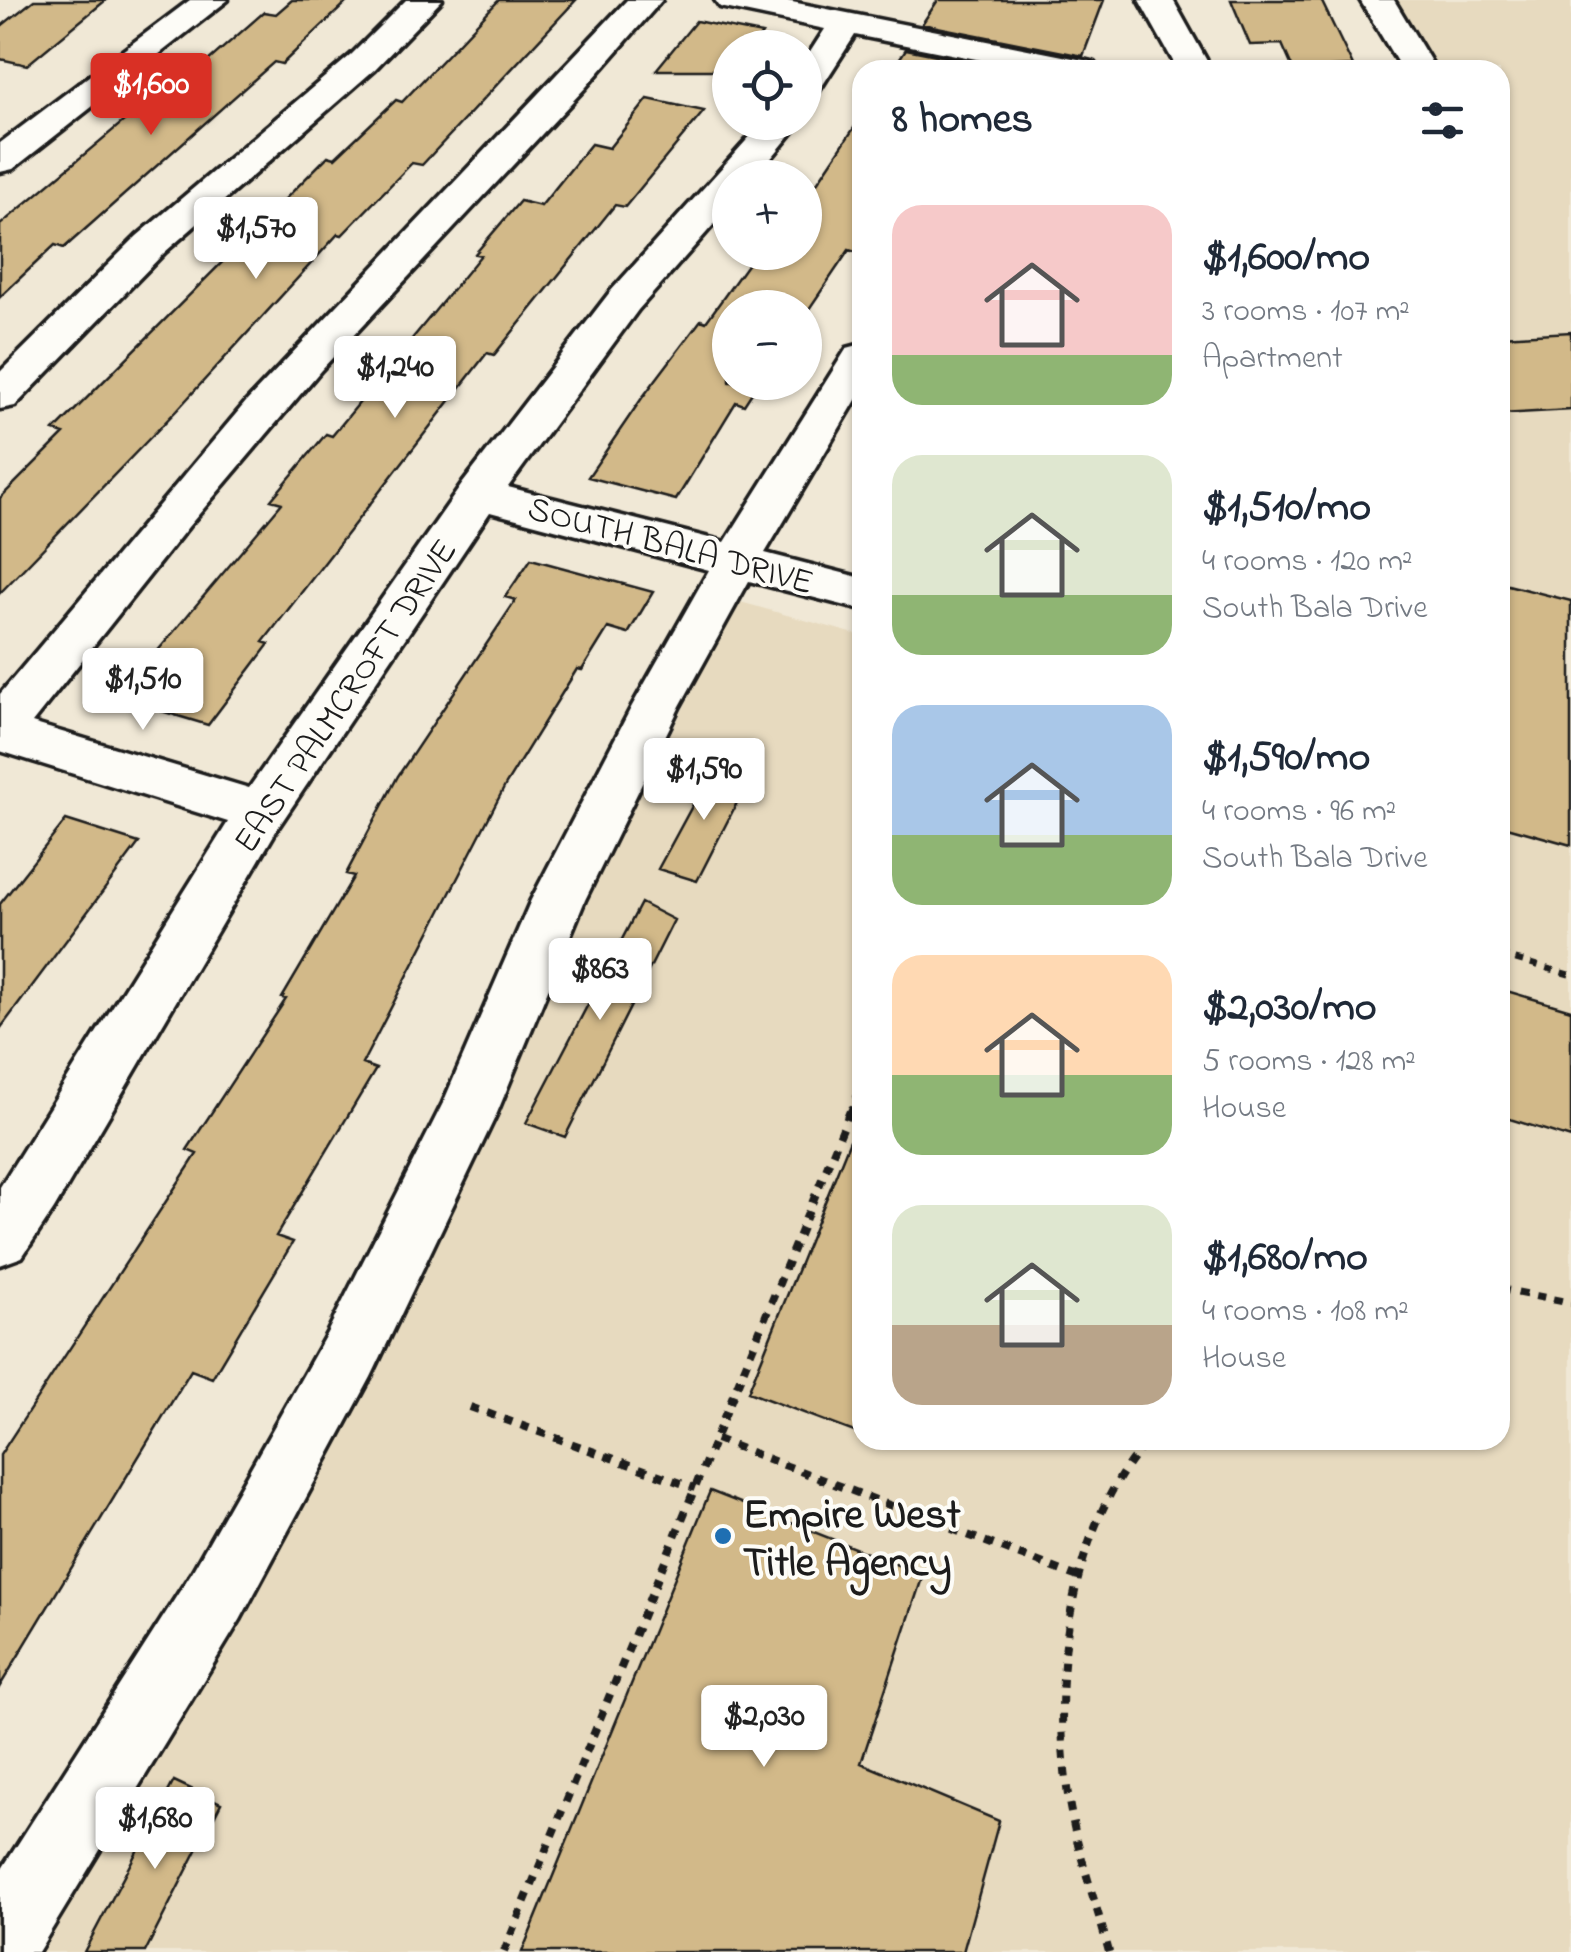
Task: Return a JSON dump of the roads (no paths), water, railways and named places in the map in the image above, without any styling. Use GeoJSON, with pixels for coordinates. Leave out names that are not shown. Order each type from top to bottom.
{"type":"FeatureCollection","features":[{"type":"Feature","properties":{"kind":"street"},"geometry":{"type":"LineString","coordinates":[[0,160],[211,0]]}},
{"type":"Feature","properties":{"kind":"street"},"geometry":{"type":"LineString","coordinates":[[0,396],[151,244],[363,62],[425,0]]}},
{"type":"Feature","properties":{"kind":"street"},"geometry":{"type":"LineString","coordinates":[[262,812],[0,731],[144,548],[351,313],[553,105],[644,0]]}},
{"type":"Feature","properties":{"kind":"street"},"geometry":{"type":"LineString","coordinates":[[732,0],[1025,60]]}},
{"type":"Feature","properties":{"kind":"street"},"geometry":{"type":"LineString","coordinates":[[1156,0],[1189,60]]}},
{"type":"Feature","properties":{"kind":"street"},"geometry":{"type":"LineString","coordinates":[[1377,0],[1414,60]]}},
{"type":"Feature","properties":{"kind":"street"},"geometry":{"type":"LineString","coordinates":[[822,60],[846,22]]}},
{"type":"Feature","properties":{"kind":"street","name":"EAST PALMCROFT DRIVE"},"geometry":{"type":"LineString","coordinates":[[750,160],[767,140]]}},
{"type":"Feature","properties":{"kind":"street","name":"EAST PALMCROFT DRIVE"},"geometry":{"type":"LineString","coordinates":[[0,1237],[43,1174],[262,812],[479,494],[624,301],[712,202]]}},
{"type":"Feature","properties":{"kind":"street"},"geometry":{"type":"LineString","coordinates":[[0,1942],[216,1596],[349,1355],[468,1113],[558,900],[656,706],[737,561],[852,371]]}},
{"type":"Feature","properties":{"kind":"street","name":"SOUTH BALA DRIVE"},"geometry":{"type":"LineString","coordinates":[[479,494],[852,591]]}},
{"type":"Feature","properties":{"kind":"place","name":"Empire West Title Agency"},"geometry":{"type":"Point","coordinates":[723,1536]}}]}
